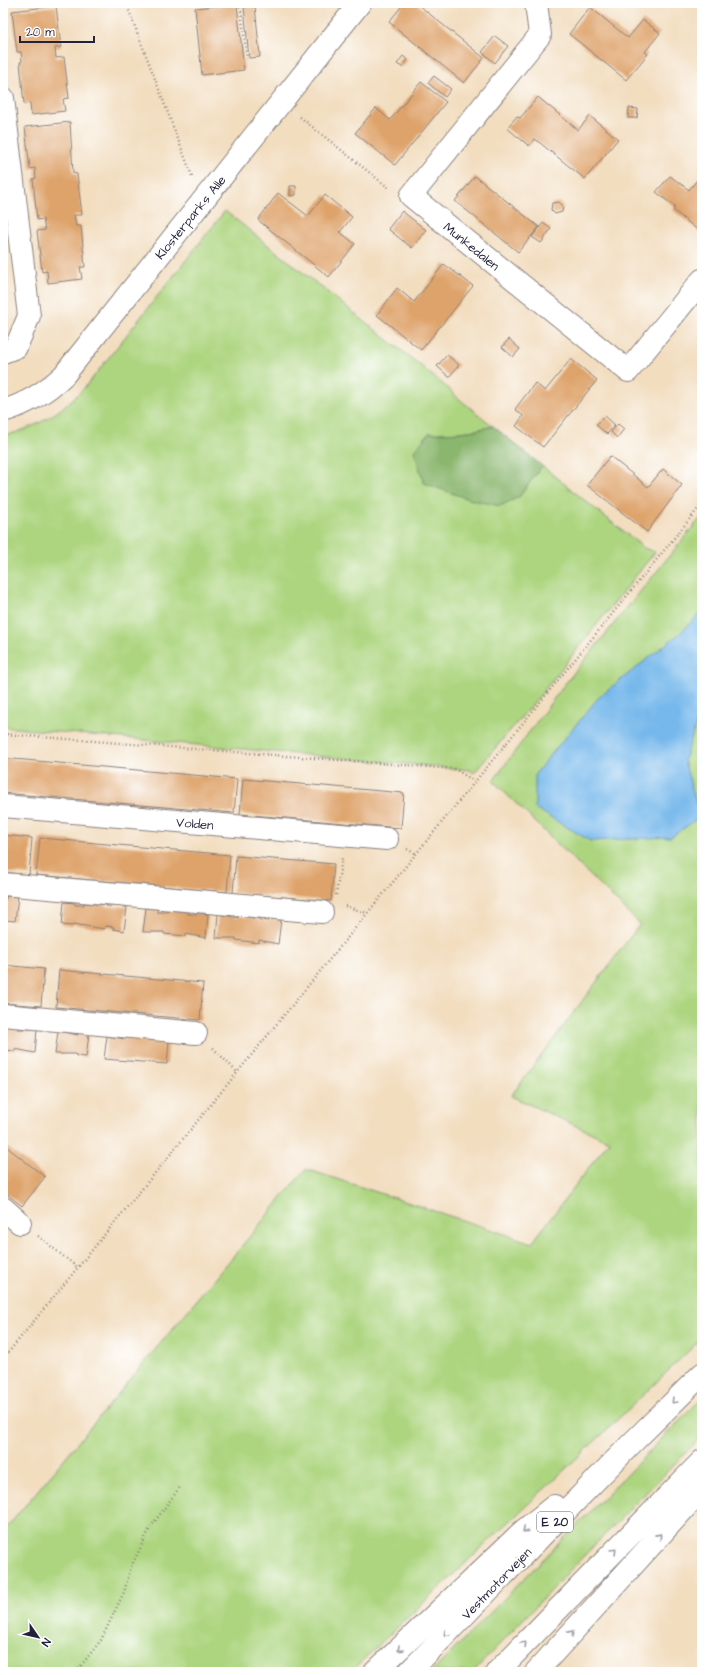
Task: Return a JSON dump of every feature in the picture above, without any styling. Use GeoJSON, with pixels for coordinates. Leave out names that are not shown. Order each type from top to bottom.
{"type":"FeatureCollection","features":[{"type":"Feature","properties":{"kind":"main road","name":"Klosterparks Alle"},"geometry":{"type":"LineString","coordinates":[[3,411],[34,398],[50,388],[64,374],[202,203],[360,3]]}},
{"type":"Feature","properties":{"kind":"main road"},"geometry":{"type":"LineString","coordinates":[[411,196],[540,35],[536,3]]}},
{"type":"Feature","properties":{"kind":"main road"},"geometry":{"type":"LineString","coordinates":[[3,98],[28,316],[16,347],[3,352]]}},
{"type":"Feature","properties":{"kind":"main road","name":"Munkedalen"},"geometry":{"type":"LineString","coordinates":[[411,196],[628,371],[702,280]]}},
{"type":"Feature","properties":{"kind":"main road","name":"Volden"},"geometry":{"type":"LineString","coordinates":[[3,806],[387,839]]}},
{"type":"Feature","properties":{"kind":"main road"},"geometry":{"type":"LineString","coordinates":[[3,884],[328,908]]}},
{"type":"Feature","properties":{"kind":"main road"},"geometry":{"type":"LineString","coordinates":[[3,1015],[196,1033]]}},
{"type":"Feature","properties":{"kind":"main road"},"geometry":{"type":"LineString","coordinates":[[3,1208],[20,1222]]}},
{"type":"Feature","properties":{"kind":"main road","name":"Vestmotorvejen"},"geometry":{"type":"LineString","coordinates":[[409,1672],[631,1444],[702,1374]]}},
{"type":"Feature","properties":{"kind":"main road"},"geometry":{"type":"LineString","coordinates":[[375,1672],[523,1531],[631,1444]]}},
{"type":"Feature","properties":{"kind":"main road"},"geometry":{"type":"LineString","coordinates":[[497,1672],[702,1461]]}},
{"type":"Feature","properties":{"kind":"main road"},"geometry":{"type":"LineString","coordinates":[[536,1672],[702,1488]]}},
{"type":"Feature","properties":{"kind":"path"},"geometry":{"type":"LineString","coordinates":[[126,3],[202,203]]}},
{"type":"Feature","properties":{"kind":"path"},"geometry":{"type":"LineString","coordinates":[[240,3],[247,59]]}},
{"type":"Feature","properties":{"kind":"path"},"geometry":{"type":"LineString","coordinates":[[282,102],[391,190],[411,196]]}},
{"type":"Feature","properties":{"kind":"path"},"geometry":{"type":"LineString","coordinates":[[3,1359],[702,504]]}},
{"type":"Feature","properties":{"kind":"path"},"geometry":{"type":"LineString","coordinates":[[3,734],[455,769],[474,781]]}},
{"type":"Feature","properties":{"kind":"path"},"geometry":{"type":"LineString","coordinates":[[345,836],[328,908],[367,913]]}},
{"type":"Feature","properties":{"kind":"path"},"geometry":{"type":"LineString","coordinates":[[196,1033],[219,1053],[237,1072]]}},
{"type":"Feature","properties":{"kind":"path"},"geometry":{"type":"LineString","coordinates":[[20,1222],[77,1267]]}},
{"type":"Feature","properties":{"kind":"path"},"geometry":{"type":"LineString","coordinates":[[76,1672],[101,1640],[124,1592],[131,1567],[147,1535],[180,1487]]}},
{"type":"Feature","properties":{"kind":"green space"},"geometry":{"type":"Polygon","coordinates":[[[225,211],[421,366],[493,426],[454,433],[429,434],[519,497],[542,466],[644,548],[655,552],[542,693],[474,773],[470,770],[3,727],[3,436],[28,428],[59,411],[87,385],[225,211]]]}},
{"type":"Feature","properties":{"kind":"green space"},"geometry":{"type":"Polygon","coordinates":[[[493,426],[542,466],[519,497],[500,506],[468,499],[424,483],[414,451],[429,433],[462,432],[493,426]]]}},
{"type":"Feature","properties":{"kind":"green space"},"geometry":{"type":"Polygon","coordinates":[[[702,516],[702,1338],[350,1672],[3,1672],[3,1532],[306,1169],[532,1243],[609,1141],[511,1096],[640,924],[493,781],[564,685],[702,516]]]}},
{"type":"Feature","properties":{"kind":"green space"},"geometry":{"type":"Polygon","coordinates":[[[702,1398],[702,1436],[572,1568],[473,1672],[432,1672],[702,1398]]]}},
{"type":"Feature","properties":{"kind":"water"},"geometry":{"type":"Polygon","coordinates":[[[702,612],[702,714],[699,716],[684,760],[700,817],[671,837],[590,841],[535,808],[535,774],[599,697],[679,634],[702,612]]]}},
{"type":"Feature","properties":{"kind":"building"},"geometry":{"type":"Polygon","coordinates":[[[404,3],[416,3],[484,58],[464,83],[389,22],[404,3]]]}},
{"type":"Feature","properties":{"kind":"building"},"geometry":{"type":"Polygon","coordinates":[[[237,4],[244,70],[202,75],[195,8],[237,4]]]}},
{"type":"Feature","properties":{"kind":"building"},"geometry":{"type":"Polygon","coordinates":[[[56,6],[61,47],[55,48],[56,58],[64,57],[69,98],[63,99],[65,111],[31,115],[30,103],[24,104],[20,62],[22,62],[21,52],[17,52],[12,11],[56,6]]]}},
{"type":"Feature","properties":{"kind":"building"},"geometry":{"type":"Polygon","coordinates":[[[255,6],[260,57],[249,58],[244,7],[255,6]]]}},
{"type":"Feature","properties":{"kind":"building"},"geometry":{"type":"Polygon","coordinates":[[[590,7],[628,38],[643,20],[660,33],[645,52],[648,54],[626,80],[569,34],[590,7]]]}},
{"type":"Feature","properties":{"kind":"building"},"geometry":{"type":"Polygon","coordinates":[[[495,36],[508,46],[495,63],[482,52],[495,36]]]}},
{"type":"Feature","properties":{"kind":"building"},"geometry":{"type":"Polygon","coordinates":[[[403,56],[408,60],[402,67],[397,64],[403,56]]]}},
{"type":"Feature","properties":{"kind":"building"},"geometry":{"type":"Polygon","coordinates":[[[434,76],[451,89],[445,97],[428,83],[434,76]]]}},
{"type":"Feature","properties":{"kind":"building"},"geometry":{"type":"Polygon","coordinates":[[[421,82],[446,102],[395,165],[355,133],[376,108],[390,120],[421,82]]]}},
{"type":"Feature","properties":{"kind":"building"},"geometry":{"type":"Polygon","coordinates":[[[538,97],[578,130],[590,116],[618,139],[585,179],[535,139],[529,146],[507,128],[517,116],[520,118],[538,97]]]}},
{"type":"Feature","properties":{"kind":"building"},"geometry":{"type":"Polygon","coordinates":[[[629,108],[638,109],[637,118],[628,118],[629,108]]]}},
{"type":"Feature","properties":{"kind":"building"},"geometry":{"type":"Polygon","coordinates":[[[70,122],[73,173],[77,174],[82,215],[74,215],[76,226],[81,226],[85,267],[80,267],[82,279],[48,283],[47,271],[42,272],[37,231],[45,230],[43,219],[37,220],[33,179],[36,178],[35,168],[30,169],[25,127],[70,122]]]}},
{"type":"Feature","properties":{"kind":"building"},"geometry":{"type":"Polygon","coordinates":[[[702,174],[702,228],[699,231],[673,210],[675,207],[656,192],[670,176],[689,190],[702,174]]]}},
{"type":"Feature","properties":{"kind":"building"},"geometry":{"type":"Polygon","coordinates":[[[475,176],[539,227],[518,252],[455,201],[475,176]]]}},
{"type":"Feature","properties":{"kind":"building"},"geometry":{"type":"Polygon","coordinates":[[[290,186],[296,186],[296,195],[290,196],[290,186]]]}},
{"type":"Feature","properties":{"kind":"building"},"geometry":{"type":"Polygon","coordinates":[[[278,193],[308,216],[325,195],[352,217],[340,232],[355,244],[329,277],[258,220],[278,193]]]}},
{"type":"Feature","properties":{"kind":"building"},"geometry":{"type":"Polygon","coordinates":[[[559,202],[563,206],[562,212],[555,214],[551,210],[552,203],[559,202]]]}},
{"type":"Feature","properties":{"kind":"building"},"geometry":{"type":"Polygon","coordinates":[[[402,211],[426,230],[412,248],[388,229],[402,211]]]}},
{"type":"Feature","properties":{"kind":"building"},"geometry":{"type":"Polygon","coordinates":[[[543,223],[551,229],[541,243],[532,237],[543,223]]]}},
{"type":"Feature","properties":{"kind":"building"},"geometry":{"type":"Polygon","coordinates":[[[444,264],[473,286],[421,350],[377,315],[397,288],[414,302],[444,264]]]}},
{"type":"Feature","properties":{"kind":"building"},"geometry":{"type":"Polygon","coordinates":[[[509,339],[520,349],[513,357],[502,347],[509,339]]]}},
{"type":"Feature","properties":{"kind":"building"},"geometry":{"type":"Polygon","coordinates":[[[447,355],[459,365],[449,377],[437,366],[447,355]]]}},
{"type":"Feature","properties":{"kind":"building"},"geometry":{"type":"Polygon","coordinates":[[[571,359],[597,380],[543,447],[516,426],[523,416],[515,409],[535,383],[545,391],[571,359]]]}},
{"type":"Feature","properties":{"kind":"building"},"geometry":{"type":"Polygon","coordinates":[[[605,416],[615,425],[607,434],[596,425],[605,416]]]}},
{"type":"Feature","properties":{"kind":"building"},"geometry":{"type":"Polygon","coordinates":[[[618,424],[624,429],[617,438],[611,432],[618,424]]]}},
{"type":"Feature","properties":{"kind":"building"},"geometry":{"type":"Polygon","coordinates":[[[610,456],[648,487],[663,469],[682,485],[647,532],[587,485],[610,456]]]}},
{"type":"Feature","properties":{"kind":"building"},"geometry":{"type":"Polygon","coordinates":[[[3,758],[237,779],[234,813],[3,793],[3,758]]]}},
{"type":"Feature","properties":{"kind":"building"},"geometry":{"type":"Polygon","coordinates":[[[243,779],[404,793],[401,828],[240,814],[243,779]]]}},
{"type":"Feature","properties":{"kind":"building"},"geometry":{"type":"Polygon","coordinates":[[[3,835],[32,838],[29,875],[3,872],[3,835]]]}},
{"type":"Feature","properties":{"kind":"building"},"geometry":{"type":"Polygon","coordinates":[[[40,838],[230,855],[227,892],[36,875],[40,838]]]}},
{"type":"Feature","properties":{"kind":"building"},"geometry":{"type":"Polygon","coordinates":[[[236,856],[334,864],[331,901],[233,893],[236,856]]]}},
{"type":"Feature","properties":{"kind":"building"},"geometry":{"type":"Polygon","coordinates":[[[6,896],[18,897],[15,921],[4,920],[3,918],[3,898],[6,899],[6,896]]]}},
{"type":"Feature","properties":{"kind":"building"},"geometry":{"type":"Polygon","coordinates":[[[64,902],[75,903],[75,905],[84,905],[84,903],[127,907],[124,931],[113,929],[114,927],[105,926],[105,929],[73,924],[73,926],[62,925],[64,902]]]}},
{"type":"Feature","properties":{"kind":"building"},"geometry":{"type":"Polygon","coordinates":[[[146,908],[157,909],[157,912],[166,912],[166,910],[188,912],[188,914],[208,914],[206,938],[186,934],[186,936],[164,934],[164,932],[143,932],[146,908]]]}},
{"type":"Feature","properties":{"kind":"building"},"geometry":{"type":"Polygon","coordinates":[[[218,914],[238,918],[238,916],[269,921],[269,919],[281,920],[278,944],[259,940],[259,943],[236,940],[236,938],[216,938],[218,914]]]}},
{"type":"Feature","properties":{"kind":"building"},"geometry":{"type":"Polygon","coordinates":[[[3,965],[44,969],[41,1006],[3,1003],[3,965]]]}},
{"type":"Feature","properties":{"kind":"building"},"geometry":{"type":"Polygon","coordinates":[[[59,970],[203,983],[200,1020],[56,1007],[59,970]]]}},
{"type":"Feature","properties":{"kind":"building"},"geometry":{"type":"Polygon","coordinates":[[[3,1026],[17,1027],[17,1029],[37,1029],[35,1053],[15,1049],[15,1051],[3,1050],[3,1026]]]}},
{"type":"Feature","properties":{"kind":"building"},"geometry":{"type":"Polygon","coordinates":[[[58,1031],[78,1035],[78,1033],[89,1034],[86,1057],[76,1056],[76,1054],[55,1054],[58,1031]]]}},
{"type":"Feature","properties":{"kind":"building"},"geometry":{"type":"Polygon","coordinates":[[[107,1036],[126,1039],[126,1037],[169,1041],[167,1064],[104,1059],[107,1036]]]}},
{"type":"Feature","properties":{"kind":"building"},"geometry":{"type":"Polygon","coordinates":[[[3,1144],[45,1177],[22,1206],[3,1191],[3,1144]]]}}]}
